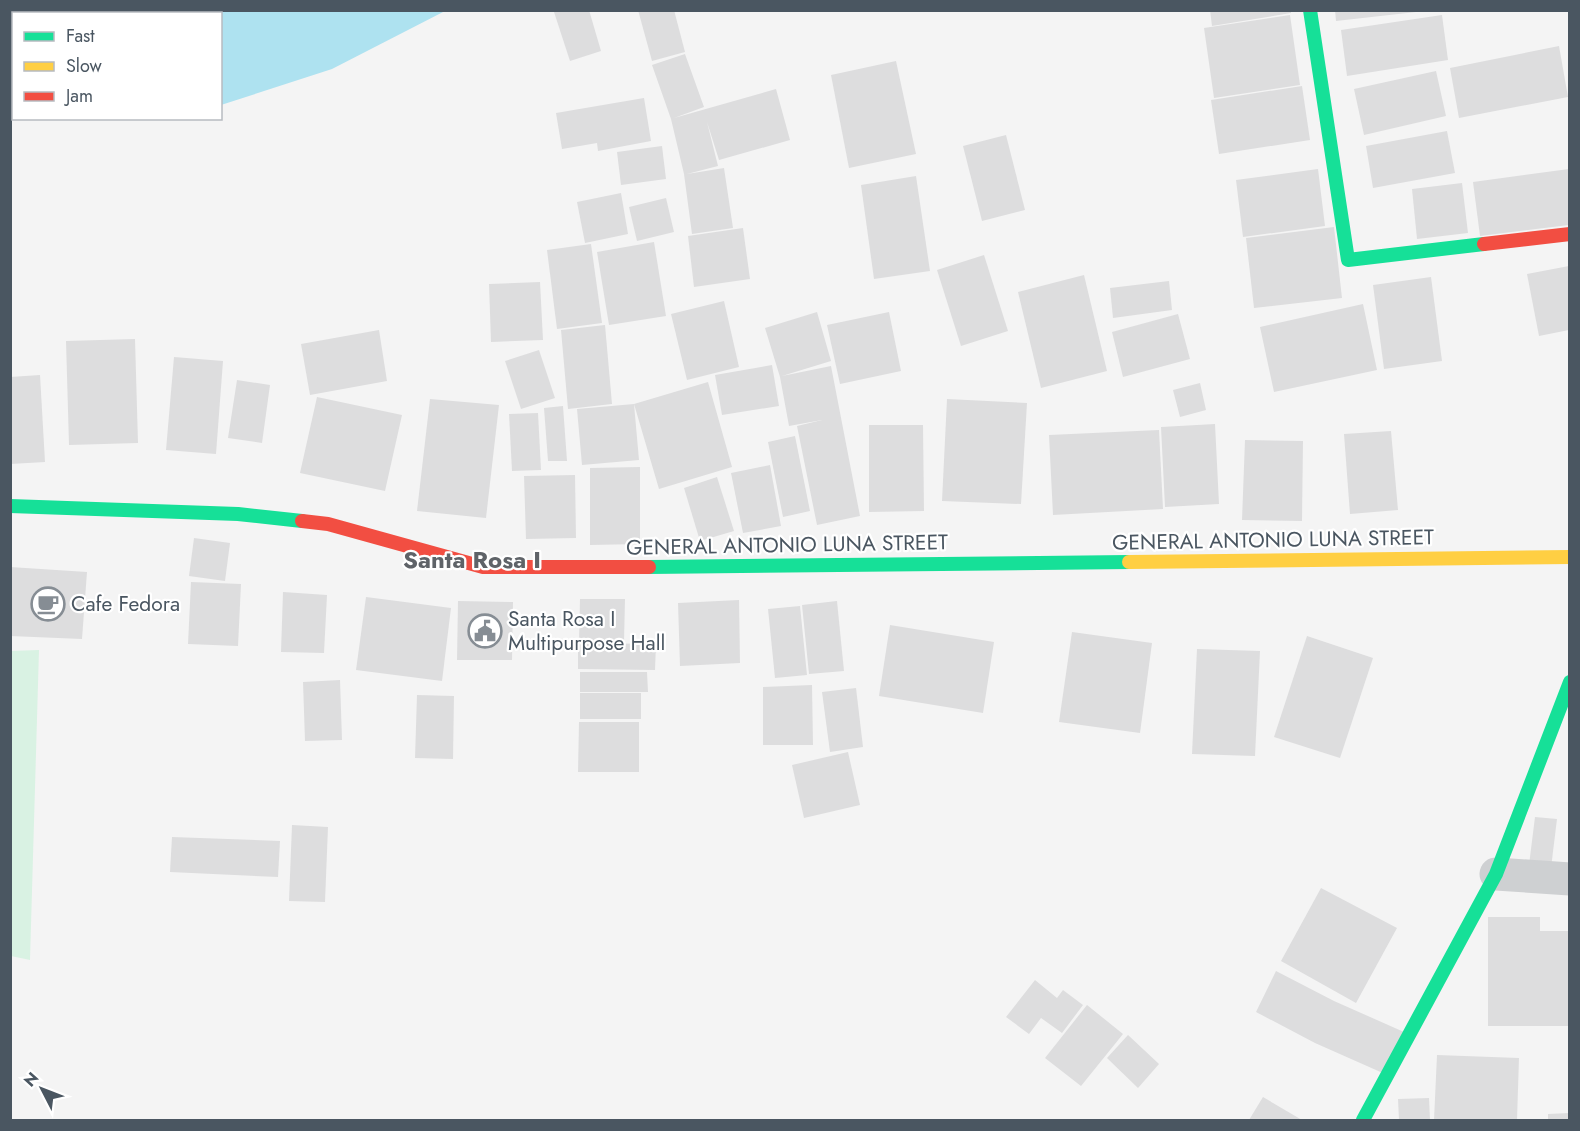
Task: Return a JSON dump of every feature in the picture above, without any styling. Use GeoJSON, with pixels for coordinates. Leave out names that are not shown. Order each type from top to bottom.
{"type":"FeatureCollection","features":[{"type":"Feature","properties":{"kind":"main road"},"geometry":{"type":"LineString","coordinates":[[1310,10],[1348,260],[1569,234]]}},
{"type":"Feature","properties":{"kind":"main road","name":"GENERAL ANTONIO LUNA STREET"},"geometry":{"type":"LineString","coordinates":[[10,506],[238,514],[328,524],[483,567],[1569,558]]}},
{"type":"Feature","properties":{"kind":"main road"},"geometry":{"type":"LineString","coordinates":[[1363,1120],[1496,874],[1569,682]]}},
{"type":"Feature","properties":{"kind":"street"},"geometry":{"type":"LineString","coordinates":[[1496,874],[1569,879]]}},
{"type":"Feature","properties":{"kind":"green space"},"geometry":{"type":"Polygon","coordinates":[[[39,650],[30,960],[11,956],[10,651],[39,650]]]}},
{"type":"Feature","properties":{"kind":"water"},"geometry":{"type":"Polygon","coordinates":[[[11,10],[445,10],[332,69],[222,105],[222,12],[12,12],[12,115],[10,115],[11,10]]]}},
{"type":"Feature","properties":{"kind":"building"},"geometry":{"type":"Polygon","coordinates":[[[589,10],[601,51],[570,61],[554,12],[589,10]]]}},
{"type":"Feature","properties":{"kind":"building"},"geometry":{"type":"Polygon","coordinates":[[[638,10],[674,10],[685,52],[652,61],[638,10]]]}},
{"type":"Feature","properties":{"kind":"building"},"geometry":{"type":"Polygon","coordinates":[[[1210,10],[1291,10],[1291,13],[1212,26],[1210,10]]]}},
{"type":"Feature","properties":{"kind":"building"},"geometry":{"type":"Polygon","coordinates":[[[1335,10],[1416,10],[1416,12],[1336,21],[1335,10]]]}},
{"type":"Feature","properties":{"kind":"building"},"geometry":{"type":"Polygon","coordinates":[[[1290,15],[1300,85],[1214,98],[1204,28],[1290,15]]]}},
{"type":"Feature","properties":{"kind":"building"},"geometry":{"type":"Polygon","coordinates":[[[1442,15],[1448,60],[1347,76],[1341,30],[1442,15]]]}},
{"type":"Feature","properties":{"kind":"building"},"geometry":{"type":"Polygon","coordinates":[[[1559,46],[1568,97],[1459,118],[1450,68],[1559,46]]]}},
{"type":"Feature","properties":{"kind":"building"},"geometry":{"type":"Polygon","coordinates":[[[685,54],[704,107],[674,118],[776,89],[790,140],[719,160],[707,122],[718,166],[687,174],[724,168],[733,228],[692,234],[684,174],[671,119],[652,65],[685,54]]]}},
{"type":"Feature","properties":{"kind":"building"},"geometry":{"type":"Polygon","coordinates":[[[896,61],[916,154],[849,168],[831,75],[896,61]]]}},
{"type":"Feature","properties":{"kind":"building"},"geometry":{"type":"Polygon","coordinates":[[[1436,71],[1446,116],[1364,135],[1354,89],[1436,71]]]}},
{"type":"Feature","properties":{"kind":"building"},"geometry":{"type":"Polygon","coordinates":[[[1302,86],[1310,140],[1219,154],[1211,100],[1302,86]]]}},
{"type":"Feature","properties":{"kind":"building"},"geometry":{"type":"Polygon","coordinates":[[[644,98],[651,141],[598,151],[597,143],[562,149],[556,113],[644,98]]]}},
{"type":"Feature","properties":{"kind":"building"},"geometry":{"type":"Polygon","coordinates":[[[1447,131],[1455,173],[1373,188],[1366,146],[1447,131]]]}},
{"type":"Feature","properties":{"kind":"building"},"geometry":{"type":"Polygon","coordinates":[[[1006,135],[1025,210],[982,221],[963,146],[1006,135]]]}},
{"type":"Feature","properties":{"kind":"building"},"geometry":{"type":"Polygon","coordinates":[[[662,146],[666,179],[621,185],[617,152],[662,146]]]}},
{"type":"Feature","properties":{"kind":"building"},"geometry":{"type":"Polygon","coordinates":[[[1318,169],[1325,226],[1243,237],[1236,180],[1318,169]]]}},
{"type":"Feature","properties":{"kind":"building"},"geometry":{"type":"Polygon","coordinates":[[[1569,169],[1569,225],[1480,236],[1473,182],[1569,169]]]}},
{"type":"Feature","properties":{"kind":"building"},"geometry":{"type":"Polygon","coordinates":[[[916,176],[930,271],[874,279],[861,185],[916,176]]]}},
{"type":"Feature","properties":{"kind":"building"},"geometry":{"type":"Polygon","coordinates":[[[1462,183],[1468,233],[1417,239],[1412,189],[1462,183]]]}},
{"type":"Feature","properties":{"kind":"building"},"geometry":{"type":"Polygon","coordinates":[[[621,193],[628,234],[585,243],[577,202],[621,193]]]}},
{"type":"Feature","properties":{"kind":"building"},"geometry":{"type":"Polygon","coordinates":[[[666,198],[674,232],[637,241],[629,207],[666,198]]]}},
{"type":"Feature","properties":{"kind":"building"},"geometry":{"type":"Polygon","coordinates":[[[1334,227],[1342,298],[1254,308],[1246,238],[1334,227]]]}},
{"type":"Feature","properties":{"kind":"building"},"geometry":{"type":"Polygon","coordinates":[[[743,228],[750,279],[694,287],[688,236],[743,228]]]}},
{"type":"Feature","properties":{"kind":"building"},"geometry":{"type":"Polygon","coordinates":[[[654,242],[666,316],[609,325],[597,252],[654,242]]]}},
{"type":"Feature","properties":{"kind":"building"},"geometry":{"type":"Polygon","coordinates":[[[591,244],[602,323],[557,329],[547,250],[591,244]]]}},
{"type":"Feature","properties":{"kind":"building"},"geometry":{"type":"Polygon","coordinates":[[[984,255],[1008,331],[961,346],[937,270],[984,255]]]}},
{"type":"Feature","properties":{"kind":"building"},"geometry":{"type":"Polygon","coordinates":[[[1569,266],[1569,330],[1539,336],[1527,274],[1569,266]]]}},
{"type":"Feature","properties":{"kind":"building"},"geometry":{"type":"Polygon","coordinates":[[[1084,275],[1107,371],[1041,388],[1018,292],[1084,275]]]}},
{"type":"Feature","properties":{"kind":"building"},"geometry":{"type":"Polygon","coordinates":[[[1431,277],[1442,361],[1384,369],[1373,285],[1431,277]]]}},
{"type":"Feature","properties":{"kind":"building"},"geometry":{"type":"Polygon","coordinates":[[[1169,281],[1172,310],[1113,318],[1110,288],[1169,281]]]}},
{"type":"Feature","properties":{"kind":"building"},"geometry":{"type":"Polygon","coordinates":[[[540,282],[543,340],[491,342],[489,284],[540,282]]]}},
{"type":"Feature","properties":{"kind":"building"},"geometry":{"type":"Polygon","coordinates":[[[724,301],[739,367],[687,380],[671,314],[724,301]]]}},
{"type":"Feature","properties":{"kind":"building"},"geometry":{"type":"Polygon","coordinates":[[[1363,304],[1377,370],[1274,392],[1260,327],[1363,304]]]}},
{"type":"Feature","properties":{"kind":"building"},"geometry":{"type":"Polygon","coordinates":[[[817,312],[831,361],[782,376],[831,366],[860,516],[817,525],[797,426],[822,420],[789,426],[780,377],[765,328],[817,312]]]}},
{"type":"Feature","properties":{"kind":"building"},"geometry":{"type":"Polygon","coordinates":[[[889,312],[901,371],[840,384],[827,325],[889,312]]]}},
{"type":"Feature","properties":{"kind":"building"},"geometry":{"type":"Polygon","coordinates":[[[1178,314],[1190,359],[1123,377],[1112,332],[1178,314]]]}},
{"type":"Feature","properties":{"kind":"building"},"geometry":{"type":"Polygon","coordinates":[[[605,325],[612,404],[568,409],[561,330],[605,325]]]}},
{"type":"Feature","properties":{"kind":"building"},"geometry":{"type":"Polygon","coordinates":[[[379,330],[387,381],[310,395],[301,344],[379,330]]]}},
{"type":"Feature","properties":{"kind":"building"},"geometry":{"type":"Polygon","coordinates":[[[135,339],[138,443],[69,445],[66,341],[135,339]]]}},
{"type":"Feature","properties":{"kind":"building"},"geometry":{"type":"Polygon","coordinates":[[[539,350],[555,398],[521,409],[505,361],[539,350]]]}},
{"type":"Feature","properties":{"kind":"building"},"geometry":{"type":"Polygon","coordinates":[[[174,357],[223,361],[216,454],[166,450],[174,357]]]}},
{"type":"Feature","properties":{"kind":"building"},"geometry":{"type":"Polygon","coordinates":[[[772,365],[779,406],[722,415],[715,375],[772,365]]]}},
{"type":"Feature","properties":{"kind":"building"},"geometry":{"type":"Polygon","coordinates":[[[40,375],[45,462],[10,464],[10,377],[40,375]]]}},
{"type":"Feature","properties":{"kind":"building"},"geometry":{"type":"Polygon","coordinates":[[[237,380],[270,385],[262,443],[228,438],[237,380]]]}},
{"type":"Feature","properties":{"kind":"building"},"geometry":{"type":"Polygon","coordinates":[[[708,382],[732,467],[659,489],[634,404],[708,382]]]}},
{"type":"Feature","properties":{"kind":"building"},"geometry":{"type":"Polygon","coordinates":[[[1200,383],[1206,410],[1180,417],[1173,390],[1200,383]]]}},
{"type":"Feature","properties":{"kind":"building"},"geometry":{"type":"Polygon","coordinates":[[[317,397],[402,415],[385,491],[300,473],[317,397]]]}},
{"type":"Feature","properties":{"kind":"building"},"geometry":{"type":"Polygon","coordinates":[[[430,399],[499,405],[486,518],[417,511],[430,399]]]}},
{"type":"Feature","properties":{"kind":"building"},"geometry":{"type":"Polygon","coordinates":[[[947,399],[1027,403],[1021,504],[942,501],[947,399]]]}},
{"type":"Feature","properties":{"kind":"building"},"geometry":{"type":"Polygon","coordinates":[[[634,404],[639,460],[582,465],[577,409],[634,404]]]}},
{"type":"Feature","properties":{"kind":"building"},"geometry":{"type":"Polygon","coordinates":[[[563,406],[567,461],[548,461],[544,408],[563,406]]]}},
{"type":"Feature","properties":{"kind":"building"},"geometry":{"type":"Polygon","coordinates":[[[538,413],[541,470],[512,471],[509,414],[538,413]]]}},
{"type":"Feature","properties":{"kind":"building"},"geometry":{"type":"Polygon","coordinates":[[[1215,424],[1219,504],[1165,507],[1161,427],[1215,424]]]}},
{"type":"Feature","properties":{"kind":"building"},"geometry":{"type":"Polygon","coordinates":[[[869,425],[923,425],[924,511],[869,512],[869,425]]]}},
{"type":"Feature","properties":{"kind":"building"},"geometry":{"type":"Polygon","coordinates":[[[1159,430],[1163,509],[1053,515],[1049,435],[1159,430]]]}},
{"type":"Feature","properties":{"kind":"building"},"geometry":{"type":"Polygon","coordinates":[[[1391,431],[1398,510],[1350,514],[1344,434],[1391,431]]]}},
{"type":"Feature","properties":{"kind":"building"},"geometry":{"type":"Polygon","coordinates":[[[795,436],[810,511],[783,517],[768,442],[795,436]]]}},
{"type":"Feature","properties":{"kind":"building"},"geometry":{"type":"Polygon","coordinates":[[[1245,440],[1303,441],[1302,521],[1242,520],[1245,440]]]}},
{"type":"Feature","properties":{"kind":"building"},"geometry":{"type":"Polygon","coordinates":[[[770,465],[781,526],[743,533],[731,473],[770,465]]]}},
{"type":"Feature","properties":{"kind":"building"},"geometry":{"type":"Polygon","coordinates":[[[640,467],[640,544],[590,545],[590,468],[640,467]]]}},
{"type":"Feature","properties":{"kind":"building"},"geometry":{"type":"Polygon","coordinates":[[[575,475],[576,538],[526,539],[524,476],[575,475]]]}},
{"type":"Feature","properties":{"kind":"building"},"geometry":{"type":"Polygon","coordinates":[[[717,477],[734,531],[700,541],[684,488],[717,477]]]}},
{"type":"Feature","properties":{"kind":"building"},"geometry":{"type":"Polygon","coordinates":[[[194,538],[230,543],[225,581],[189,576],[194,538]]]}},
{"type":"Feature","properties":{"kind":"building","name":"Cafe Fedora"},"geometry":{"type":"Polygon","coordinates":[[[10,567],[87,572],[82,639],[10,636],[10,567]]]}},
{"type":"Feature","properties":{"kind":"building"},"geometry":{"type":"Polygon","coordinates":[[[191,582],[241,584],[238,646],[188,644],[191,582]]]}},
{"type":"Feature","properties":{"kind":"building"},"geometry":{"type":"Polygon","coordinates":[[[283,592],[327,595],[324,653],[281,652],[283,592]]]}},
{"type":"Feature","properties":{"kind":"building"},"geometry":{"type":"Polygon","coordinates":[[[366,597],[451,608],[442,681],[356,670],[366,597]]]}},
{"type":"Feature","properties":{"kind":"building"},"geometry":{"type":"Polygon","coordinates":[[[580,599],[625,599],[624,642],[579,642],[580,599]]]}},
{"type":"Feature","properties":{"kind":"building"},"geometry":{"type":"Polygon","coordinates":[[[739,600],[740,663],[680,666],[678,603],[739,600]]]}},
{"type":"Feature","properties":{"kind":"building","name":"Santa Rosa I Multipurpose Hall"},"geometry":{"type":"Polygon","coordinates":[[[458,601],[513,602],[512,660],[457,660],[458,601]]]}},
{"type":"Feature","properties":{"kind":"building"},"geometry":{"type":"Polygon","coordinates":[[[837,601],[844,671],[809,674],[802,605],[837,601]]]}},
{"type":"Feature","properties":{"kind":"building"},"geometry":{"type":"Polygon","coordinates":[[[800,606],[807,675],[775,678],[768,609],[800,606]]]}},
{"type":"Feature","properties":{"kind":"building"},"geometry":{"type":"Polygon","coordinates":[[[890,625],[994,642],[983,713],[879,696],[890,625]]]}},
{"type":"Feature","properties":{"kind":"building"},"geometry":{"type":"Polygon","coordinates":[[[1072,632],[1152,643],[1140,733],[1059,722],[1072,632]]]}},
{"type":"Feature","properties":{"kind":"building"},"geometry":{"type":"Polygon","coordinates":[[[1307,636],[1373,658],[1340,758],[1274,737],[1307,636]]]}},
{"type":"Feature","properties":{"kind":"building"},"geometry":{"type":"Polygon","coordinates":[[[578,643],[656,644],[655,670],[578,669],[578,643]]]}},
{"type":"Feature","properties":{"kind":"building"},"geometry":{"type":"Polygon","coordinates":[[[1197,649],[1260,651],[1255,756],[1192,754],[1197,649]]]}},
{"type":"Feature","properties":{"kind":"building"},"geometry":{"type":"Polygon","coordinates":[[[580,672],[647,672],[648,692],[580,692],[580,672]]]}},
{"type":"Feature","properties":{"kind":"building"},"geometry":{"type":"Polygon","coordinates":[[[340,680],[342,740],[305,741],[303,682],[340,680]]]}},
{"type":"Feature","properties":{"kind":"building"},"geometry":{"type":"Polygon","coordinates":[[[812,685],[813,745],[763,745],[763,687],[812,685]]]}},
{"type":"Feature","properties":{"kind":"building"},"geometry":{"type":"Polygon","coordinates":[[[856,688],[863,747],[830,752],[822,692],[856,688]]]}},
{"type":"Feature","properties":{"kind":"building"},"geometry":{"type":"Polygon","coordinates":[[[580,693],[641,693],[641,719],[580,719],[580,693]]]}},
{"type":"Feature","properties":{"kind":"building"},"geometry":{"type":"Polygon","coordinates":[[[417,695],[454,696],[453,759],[415,758],[417,695]]]}},
{"type":"Feature","properties":{"kind":"building"},"geometry":{"type":"Polygon","coordinates":[[[579,722],[639,722],[639,772],[578,772],[579,722]]]}},
{"type":"Feature","properties":{"kind":"building"},"geometry":{"type":"Polygon","coordinates":[[[848,752],[860,805],[804,818],[792,765],[848,752]]]}},
{"type":"Feature","properties":{"kind":"building"},"geometry":{"type":"Polygon","coordinates":[[[1535,817],[1557,819],[1551,868],[1529,865],[1535,817]]]}},
{"type":"Feature","properties":{"kind":"building"},"geometry":{"type":"Polygon","coordinates":[[[292,825],[328,827],[325,902],[289,901],[292,825]]]}},
{"type":"Feature","properties":{"kind":"building"},"geometry":{"type":"Polygon","coordinates":[[[172,837],[280,841],[278,877],[170,872],[172,837]]]}},
{"type":"Feature","properties":{"kind":"building"},"geometry":{"type":"Polygon","coordinates":[[[1321,888],[1397,928],[1356,1003],[1281,961],[1321,888]]]}},
{"type":"Feature","properties":{"kind":"building"},"geometry":{"type":"Polygon","coordinates":[[[1488,917],[1540,917],[1540,931],[1569,931],[1569,1026],[1488,1026],[1488,917]]]}},
{"type":"Feature","properties":{"kind":"building"},"geometry":{"type":"Polygon","coordinates":[[[1276,971],[1334,1001],[1404,1032],[1385,1074],[1315,1043],[1256,1012],[1276,971]]]}},
{"type":"Feature","properties":{"kind":"building"},"geometry":{"type":"Polygon","coordinates":[[[1035,980],[1057,998],[1063,990],[1083,1005],[1062,1033],[1041,1018],[1029,1034],[1006,1017],[1035,980]]]}},
{"type":"Feature","properties":{"kind":"building"},"geometry":{"type":"Polygon","coordinates":[[[1087,1005],[1123,1034],[1081,1086],[1045,1058],[1087,1005]]]}},
{"type":"Feature","properties":{"kind":"building"},"geometry":{"type":"Polygon","coordinates":[[[1128,1035],[1159,1064],[1138,1088],[1107,1058],[1128,1035]]]}},
{"type":"Feature","properties":{"kind":"building"},"geometry":{"type":"Polygon","coordinates":[[[1437,1055],[1519,1058],[1517,1120],[1434,1120],[1437,1055]]]}},
{"type":"Feature","properties":{"kind":"building"},"geometry":{"type":"Polygon","coordinates":[[[1263,1097],[1302,1120],[1249,1120],[1263,1097]]]}},
{"type":"Feature","properties":{"kind":"building"},"geometry":{"type":"Polygon","coordinates":[[[1429,1098],[1430,1120],[1399,1120],[1398,1099],[1429,1098]]]}},
{"type":"Feature","properties":{"kind":"building"},"geometry":{"type":"Polygon","coordinates":[[[1569,1113],[1569,1120],[1548,1120],[1548,1114],[1569,1113]]]}},
{"type":"Feature","properties":{"kind":"traffic: fast"},"geometry":{"type":"LineString","coordinates":[[1310,10],[1348,260],[1484,244]]}},
{"type":"Feature","properties":{"kind":"traffic: fast"},"geometry":{"type":"LineString","coordinates":[[10,506],[238,514],[302,521]]}},
{"type":"Feature","properties":{"kind":"traffic: fast"},"geometry":{"type":"LineString","coordinates":[[649,567],[1129,562]]}},
{"type":"Feature","properties":{"kind":"traffic: fast"},"geometry":{"type":"LineString","coordinates":[[1363,1120],[1496,874],[1570,682]]}},
{"type":"Feature","properties":{"kind":"traffic: slow"},"geometry":{"type":"LineString","coordinates":[[1129,562],[1570,557]]}},
{"type":"Feature","properties":{"kind":"traffic: jam"},"geometry":{"type":"LineString","coordinates":[[1484,244],[1570,234]]}},
{"type":"Feature","properties":{"kind":"traffic: jam"},"geometry":{"type":"LineString","coordinates":[[302,521],[328,524],[483,567],[649,567]]}},
{"type":"Feature","properties":{"kind":"place","name":"Cafe Fedora"},"geometry":{"type":"Point","coordinates":[48,604]}},
{"type":"Feature","properties":{"kind":"place","name":"Santa Rosa I Multipurpose Hall"},"geometry":{"type":"Point","coordinates":[485,631]}},
{"type":"Feature","properties":{"kind":"district","name":"Santa Rosa I"},"geometry":{"type":"Point","coordinates":[472,559]}}]}
